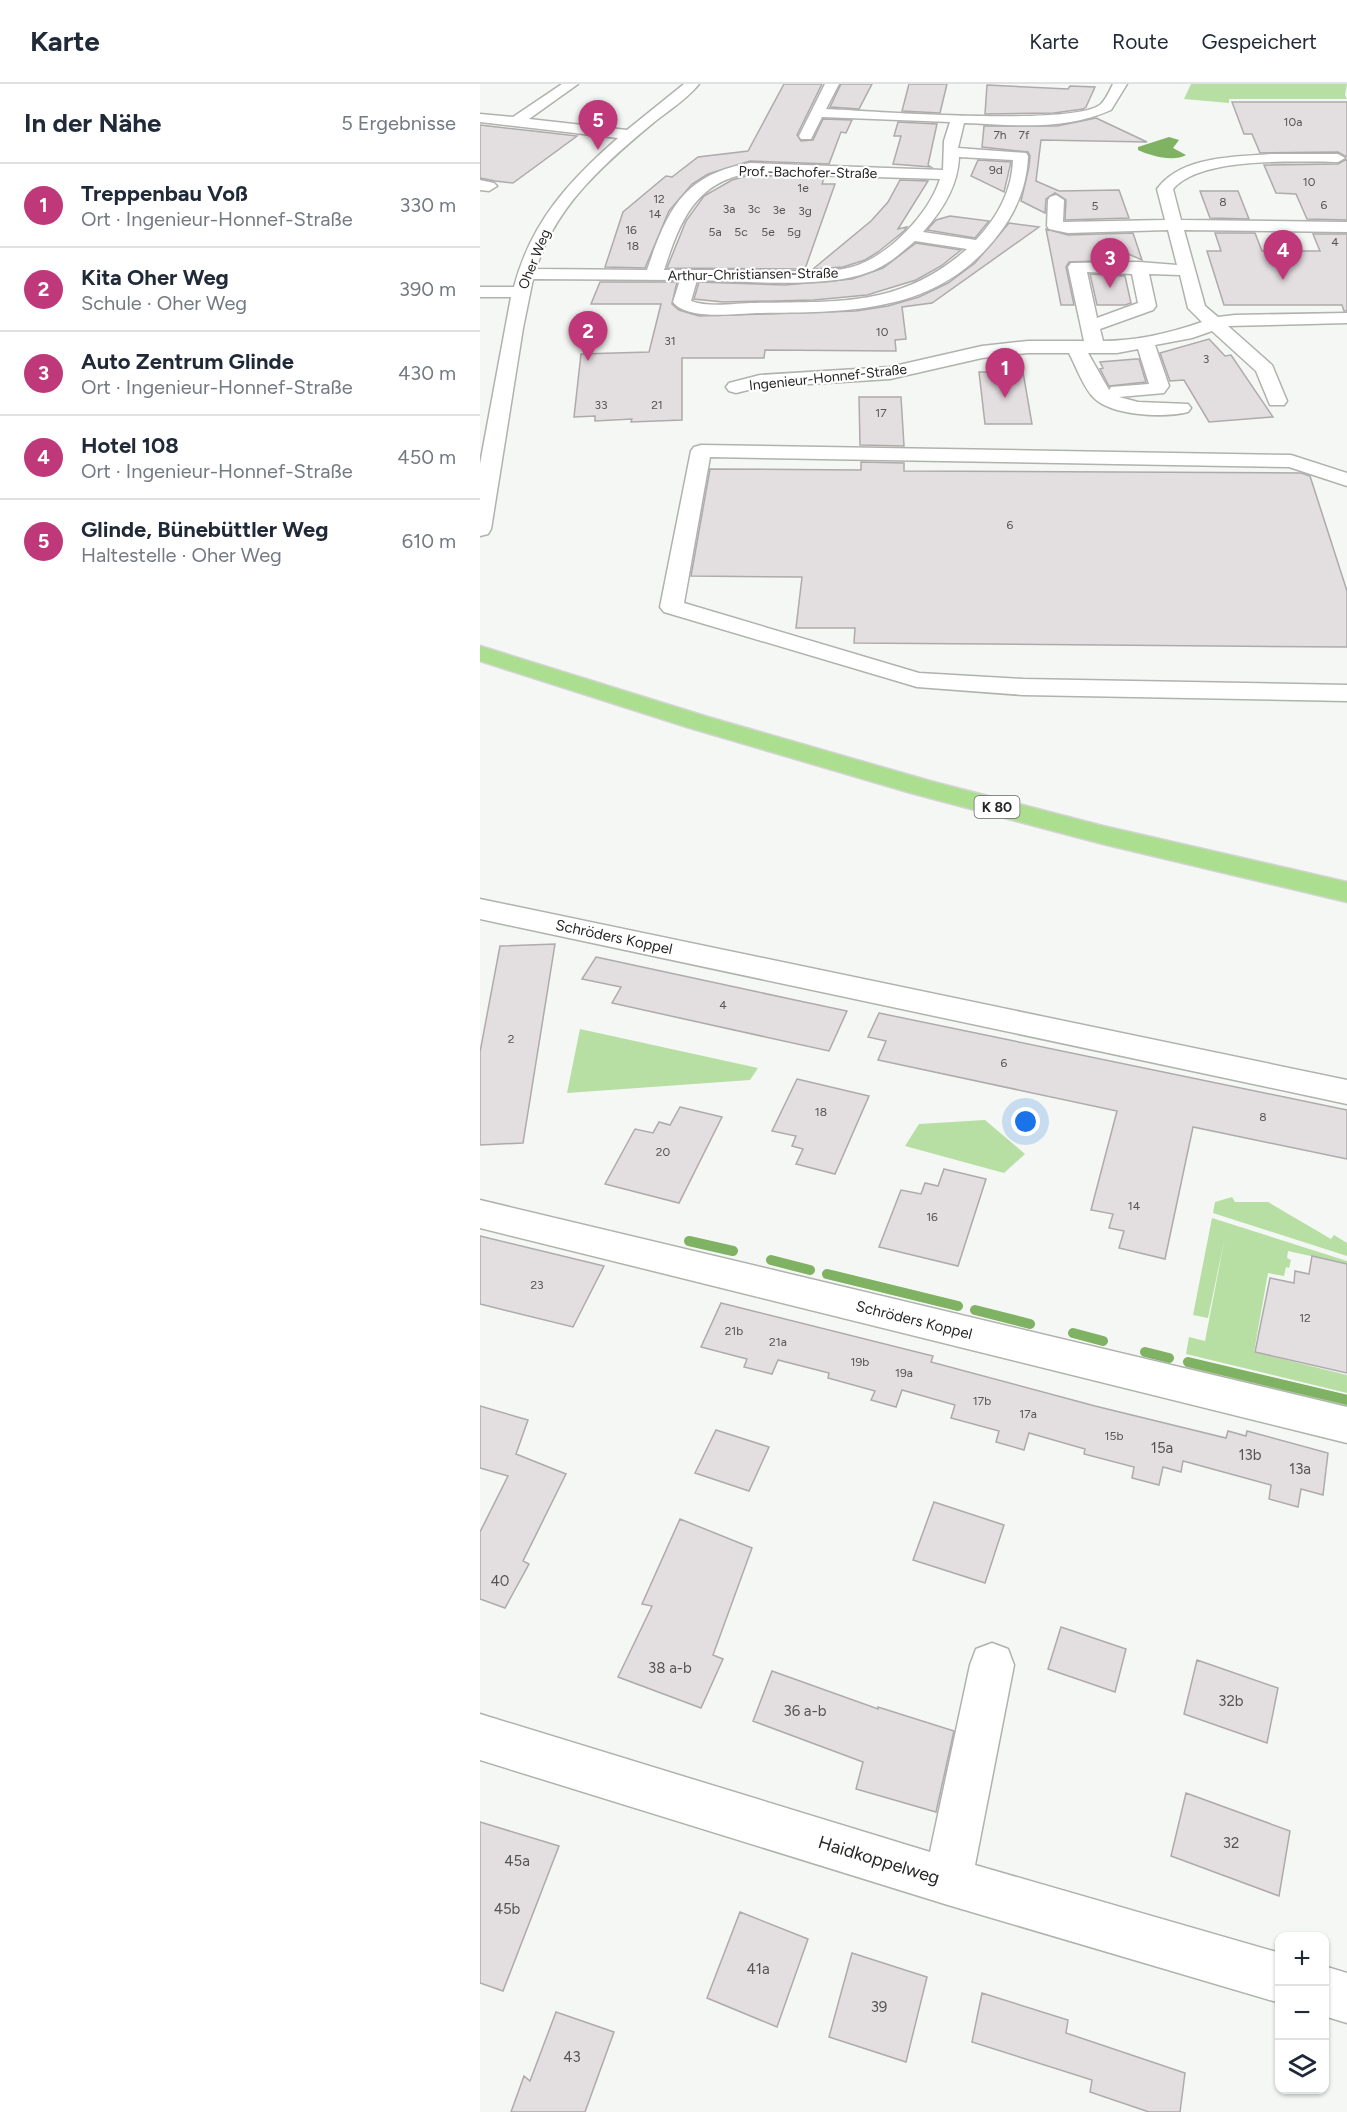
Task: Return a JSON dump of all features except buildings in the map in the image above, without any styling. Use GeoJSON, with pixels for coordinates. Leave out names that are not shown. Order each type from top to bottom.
{"type":"FeatureCollection","features":[{"type":"Feature","properties":{"kind":"highway","name":"K 80"},"geometry":{"type":"LineString","coordinates":[[480,653],[651,708],[909,783],[1069,826],[1347,892]]}},
{"type":"Feature","properties":{"kind":"street"},"geometry":{"type":"LineString","coordinates":[[516,122],[571,84]]}},
{"type":"Feature","properties":{"kind":"street","name":"Oher Weg"},"geometry":{"type":"LineString","coordinates":[[480,530],[523,283],[542,237],[559,206],[598,163],[693,84]]}},
{"type":"Feature","properties":{"kind":"street"},"geometry":{"type":"LineString","coordinates":[[806,136],[832,84]]}},
{"type":"Feature","properties":{"kind":"street"},"geometry":{"type":"LineString","coordinates":[[816,113],[1042,120],[1083,116],[1109,105],[1120,84]]}},
{"type":"Feature","properties":{"kind":"street","name":"Arthur-Christiansen-Straße"},"geometry":{"type":"LineString","coordinates":[[480,292],[523,283],[654,275],[825,276],[850,272],[877,262],[910,235],[935,207],[949,175],[951,146],[958,117]]}},
{"type":"Feature","properties":{"kind":"street"},"geometry":{"type":"LineString","coordinates":[[480,118],[631,135]]}},
{"type":"Feature","properties":{"kind":"street"},"geometry":{"type":"LineString","coordinates":[[1269,140],[1272,159]]}},
{"type":"Feature","properties":{"kind":"street"},"geometry":{"type":"LineString","coordinates":[[690,275],[682,302],[688,307],[843,307],[886,300],[929,286],[953,270],[980,246],[1000,222],[1012,202],[1022,157],[1014,154],[952,152]]}},
{"type":"Feature","properties":{"kind":"street"},"geometry":{"type":"LineString","coordinates":[[1277,401],[1265,369],[1197,308],[1165,194],[1167,184],[1187,170],[1250,159],[1272,159],[1280,165],[1342,162]]}},
{"type":"Feature","properties":{"kind":"street","name":"Prof.-Bachofer-Straße"},"geometry":{"type":"LineString","coordinates":[[654,275],[669,230],[680,210],[700,188],[722,173],[750,168],[949,175]]}},
{"type":"Feature","properties":{"kind":"street"},"geometry":{"type":"LineString","coordinates":[[1056,200],[1055,226],[1068,228],[1174,225],[1347,227]]}},
{"type":"Feature","properties":{"kind":"street"},"geometry":{"type":"LineString","coordinates":[[1299,226],[1302,218],[1347,219]]}},
{"type":"Feature","properties":{"kind":"street"},"geometry":{"type":"LineString","coordinates":[[910,235],[980,246]]}},
{"type":"Feature","properties":{"kind":"street"},"geometry":{"type":"LineString","coordinates":[[1078,260],[1185,264]]}},
{"type":"Feature","properties":{"kind":"street"},"geometry":{"type":"LineString","coordinates":[[1181,408],[1126,406],[1105,398],[1099,391],[1086,348],[1090,326],[1077,267],[1185,264]]}},
{"type":"Feature","properties":{"kind":"street"},"geometry":{"type":"LineString","coordinates":[[1090,326],[1147,306],[1139,267]]}},
{"type":"Feature","properties":{"kind":"street","name":"Ingenieur-Honnef-Straße"},"geometry":{"type":"LineString","coordinates":[[736,387],[760,381],[890,373],[982,352],[1145,343],[1186,334],[1216,323],[1262,318],[1347,318]]}},
{"type":"Feature","properties":{"kind":"street"},"geometry":{"type":"LineString","coordinates":[[1099,391],[1157,389],[1159,386],[1145,343]]}},
{"type":"Feature","properties":{"kind":"street"},"geometry":{"type":"LineString","coordinates":[[1347,480],[1291,461],[701,451],[672,607],[917,680],[1023,687],[1347,693]]}},
{"type":"Feature","properties":{"kind":"street","name":"Schröders Koppel"},"geometry":{"type":"LineString","coordinates":[[480,909],[1347,1092]]}},
{"type":"Feature","properties":{"kind":"street","name":"Schröders Koppel"},"geometry":{"type":"LineString","coordinates":[[480,1214],[1347,1425]]}},
{"type":"Feature","properties":{"kind":"street"},"geometry":{"type":"LineString","coordinates":[[948,1881],[992,1665]]}},
{"type":"Feature","properties":{"kind":"street","name":"Haidkoppelweg"},"geometry":{"type":"LineString","coordinates":[[480,1737],[948,1881],[1275,1977]]}},
{"type":"Feature","properties":{"kind":"street"},"geometry":{"type":"LineString","coordinates":[[1329,1993],[1347,1998]]}},
{"type":"Feature","properties":{"kind":"shaded area"},"geometry":{"type":"Polygon","coordinates":[[[1191,84],[1347,84],[1345,95],[1347,99],[1229,99],[1229,103],[1184,99],[1191,84]]]}},
{"type":"Feature","properties":{"kind":"shaded area"},"geometry":{"type":"Polygon","coordinates":[[[1169,137],[1179,140],[1173,148],[1186,155],[1169,158],[1138,150],[1138,147],[1169,137]]]}},
{"type":"Feature","properties":{"kind":"shaded area"},"geometry":{"type":"Polygon","coordinates":[[[580,1029],[758,1068],[750,1080],[567,1093],[580,1029]]]}},
{"type":"Feature","properties":{"kind":"shaded area"},"geometry":{"type":"Polygon","coordinates":[[[985,1120],[1025,1154],[1004,1173],[905,1146],[919,1124],[985,1120]]]}},
{"type":"Feature","properties":{"kind":"shaded area"},"geometry":{"type":"Polygon","coordinates":[[[1232,1197],[1235,1202],[1268,1202],[1331,1239],[1334,1235],[1347,1243],[1347,1256],[1213,1213],[1215,1202],[1232,1197]]]}},
{"type":"Feature","properties":{"kind":"shaded area"},"geometry":{"type":"Polygon","coordinates":[[[1212,1218],[1347,1261],[1347,1264],[1288,1251],[1287,1258],[1291,1260],[1284,1276],[1268,1273],[1254,1352],[1347,1375],[1347,1393],[1186,1354],[1189,1337],[1205,1341],[1225,1237],[1208,1318],[1193,1315],[1212,1218]]]}},
{"type":"Feature","properties":{"kind":"shaded area"},"geometry":{"type":"Polygon","coordinates":[[[827,1269],[961,1302],[958,1311],[823,1278],[827,1269]]]}},
{"type":"Feature","properties":{"kind":"shaded area"},"geometry":{"type":"Polygon","coordinates":[[[1187,1357],[1347,1395],[1347,1406],[1185,1367],[1187,1357]]]}},
{"type":"Feature","properties":{"kind":"waterway"},"geometry":{"type":"LineString","coordinates":[[689,1241],[733,1251]]}},
{"type":"Feature","properties":{"kind":"waterway"},"geometry":{"type":"LineString","coordinates":[[771,1260],[810,1270]]}},
{"type":"Feature","properties":{"kind":"waterway"},"geometry":{"type":"LineString","coordinates":[[827,1274],[958,1306]]}},
{"type":"Feature","properties":{"kind":"waterway"},"geometry":{"type":"LineString","coordinates":[[975,1310],[1030,1324]]}},
{"type":"Feature","properties":{"kind":"waterway"},"geometry":{"type":"LineString","coordinates":[[1073,1333],[1103,1341]]}},
{"type":"Feature","properties":{"kind":"waterway"},"geometry":{"type":"LineString","coordinates":[[1145,1352],[1169,1358]]}},
{"type":"Feature","properties":{"kind":"waterway"},"geometry":{"type":"LineString","coordinates":[[1188,1362],[1347,1400]]}},
{"type":"Feature","properties":{"kind":"place","name":"Glinde, Bünebüttler Weg"},"geometry":{"type":"Point","coordinates":[598,150]}},
{"type":"Feature","properties":{"kind":"place","name":"Hotel 108"},"geometry":{"type":"Point","coordinates":[1283,280]}},
{"type":"Feature","properties":{"kind":"place","name":"Auto Zentrum Glinde"},"geometry":{"type":"Point","coordinates":[1110,288]}},
{"type":"Feature","properties":{"kind":"place","name":"Kita Oher Weg"},"geometry":{"type":"Point","coordinates":[588,361]}},
{"type":"Feature","properties":{"kind":"place","name":"Treppenbau Voß"},"geometry":{"type":"Point","coordinates":[1005,398]}}]}
